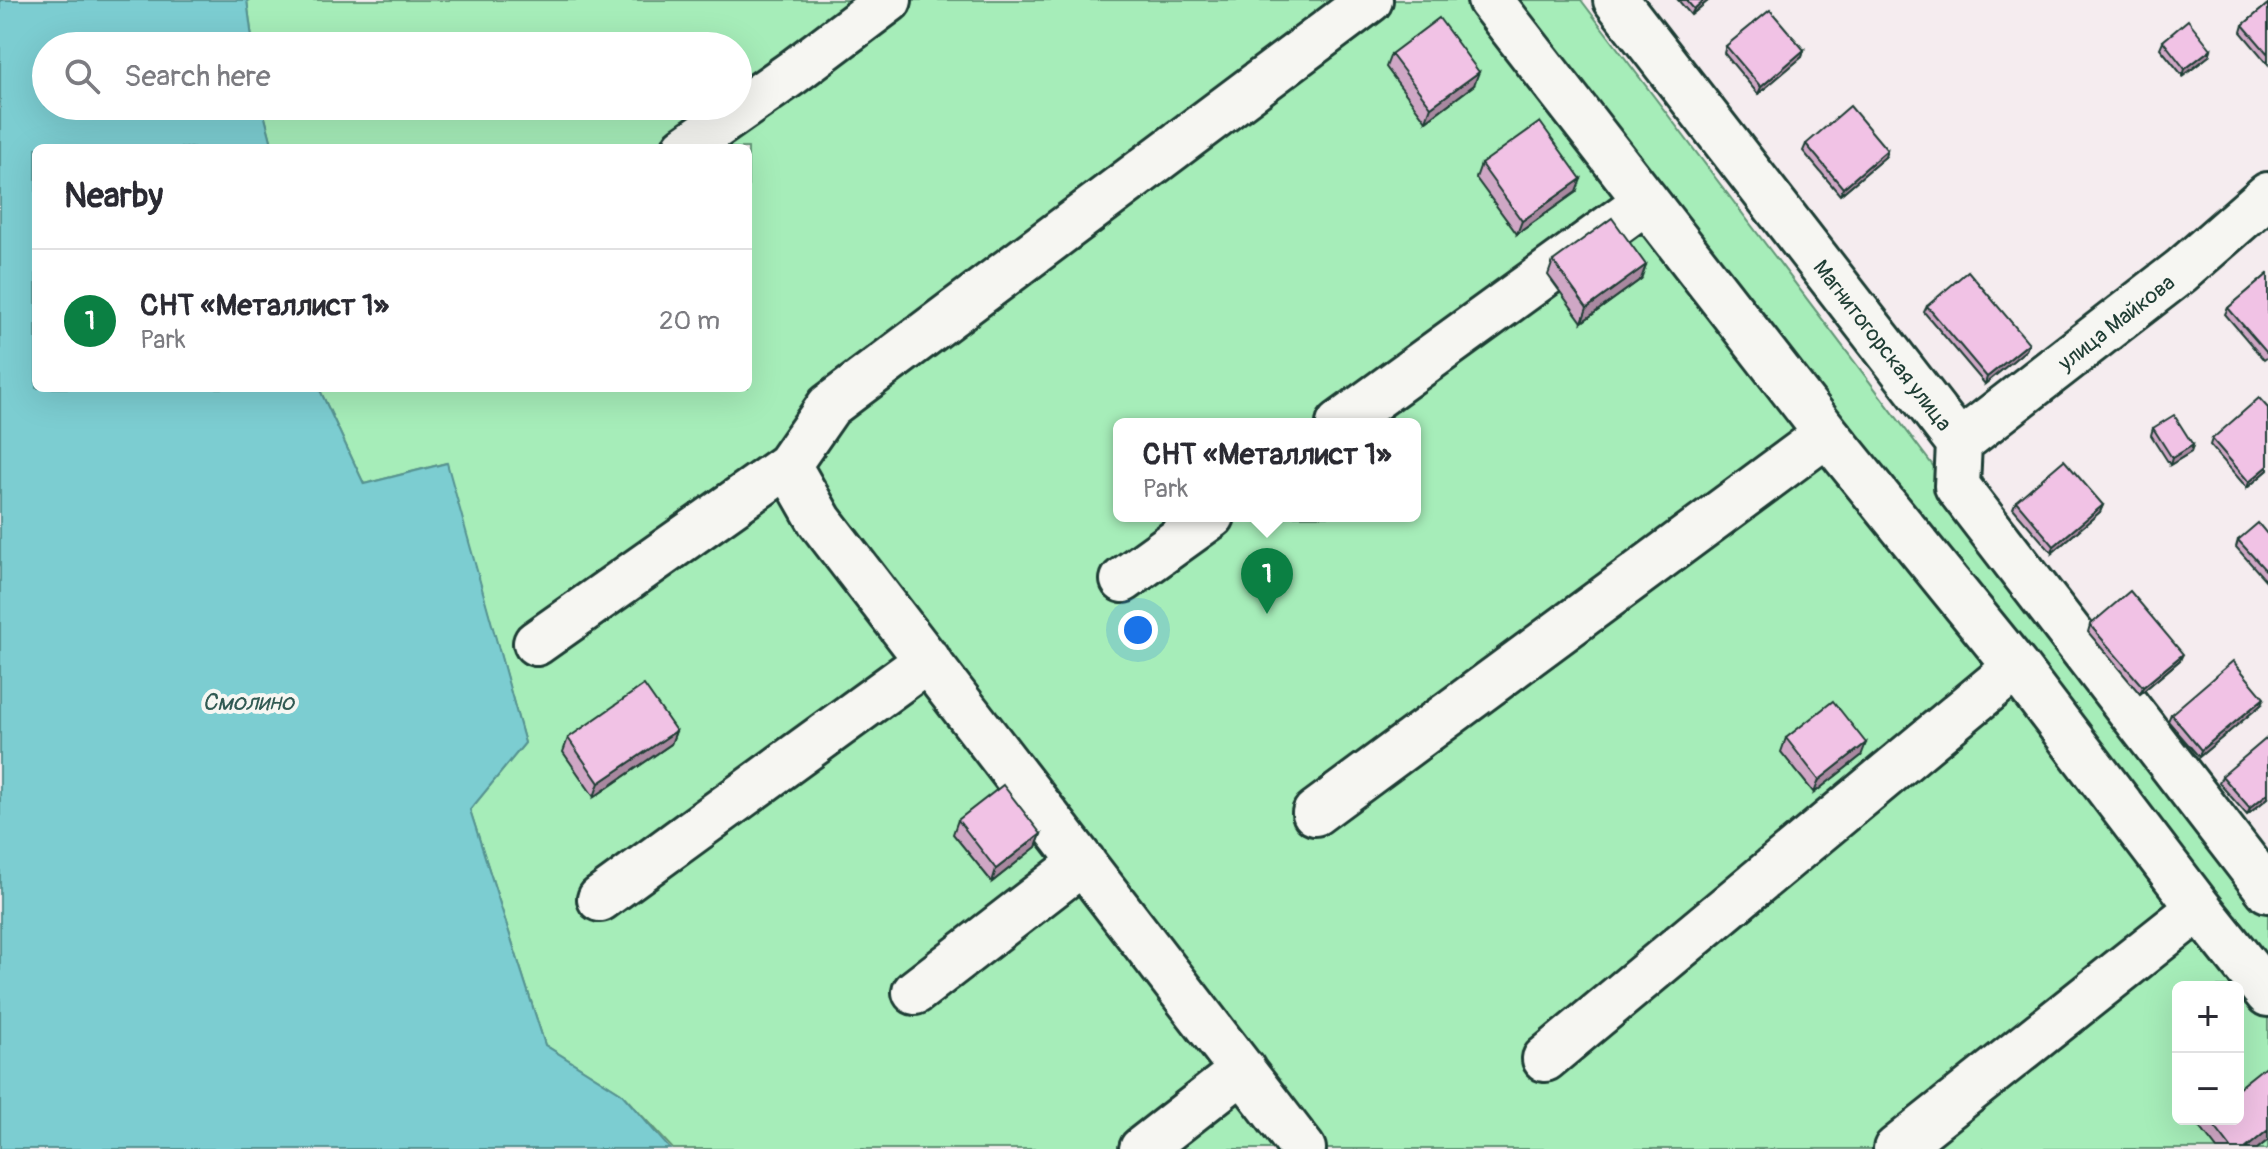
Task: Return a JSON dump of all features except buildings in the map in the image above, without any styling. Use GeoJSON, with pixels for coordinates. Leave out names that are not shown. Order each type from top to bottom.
{"type":"FeatureCollection","features":[{"type":"Feature","properties":{"kind":"street"},"geometry":{"type":"LineString","coordinates":[[752,101],[889,0]]}},
{"type":"Feature","properties":{"kind":"street"},"geometry":{"type":"LineString","coordinates":[[536,643],[788,465],[829,406],[1370,0]]}},
{"type":"Feature","properties":{"kind":"street"},"geometry":{"type":"LineString","coordinates":[[1490,0],[1827,434],[2016,667],[2268,994]]}},
{"type":"Feature","properties":{"kind":"street","name":"Магнитогорская улица"},"geometry":{"type":"LineString","coordinates":[[1616,0],[1959,443],[1957,486],[2268,890]]}},
{"type":"Feature","properties":{"kind":"street"},"geometry":{"type":"LineString","coordinates":[[691,144],[725,120]]}},
{"type":"Feature","properties":{"kind":"street","name":"улица Майкова"},"geometry":{"type":"LineString","coordinates":[[1959,443],[2181,271],[2268,195]]}},
{"type":"Feature","properties":{"kind":"street"},"geometry":{"type":"LineString","coordinates":[[1347,418],[1646,201]]}},
{"type":"Feature","properties":{"kind":"street"},"geometry":{"type":"LineString","coordinates":[[1315,813],[1827,434]]}},
{"type":"Feature","properties":{"kind":"street"},"geometry":{"type":"LineString","coordinates":[[788,465],[820,521],[1303,1149]]}},
{"type":"Feature","properties":{"kind":"street"},"geometry":{"type":"LineString","coordinates":[[1123,580],[1204,522]]}},
{"type":"Feature","properties":{"kind":"street"},"geometry":{"type":"LineString","coordinates":[[600,899],[928,660]]}},
{"type":"Feature","properties":{"kind":"street"},"geometry":{"type":"LineString","coordinates":[[1545,1059],[2016,667]]}},
{"type":"Feature","properties":{"kind":"street"},"geometry":{"type":"LineString","coordinates":[[915,992],[1083,862]]}},
{"type":"Feature","properties":{"kind":"street"},"geometry":{"type":"LineString","coordinates":[[1896,1149],[2199,908]]}},
{"type":"Feature","properties":{"kind":"street"},"geometry":{"type":"LineString","coordinates":[[1142,1149],[1243,1070]]}},
{"type":"Feature","properties":{"kind":"green space"},"geometry":{"type":"Polygon","coordinates":[[[247,0],[1581,0],[2268,909],[2268,1149],[673,1149],[621,1093],[545,1045],[470,810],[525,743],[446,463],[364,484],[321,392],[752,392],[752,144],[272,144],[266,120],[752,120],[752,32],[251,32],[247,0]]]}},
{"type":"Feature","properties":{"kind":"water","name":"Смолино"},"geometry":{"type":"Polygon","coordinates":[[[0,0],[247,0],[251,32],[32,32],[32,120],[266,120],[272,144],[32,144],[32,392],[321,392],[364,484],[447,463],[525,743],[470,810],[545,1045],[621,1093],[670,1149],[0,1149],[0,0]]]}},
{"type":"Feature","properties":{"kind":"place","name":"СНТ «Металлист 1»"},"geometry":{"type":"Point","coordinates":[1267,614]}}]}
